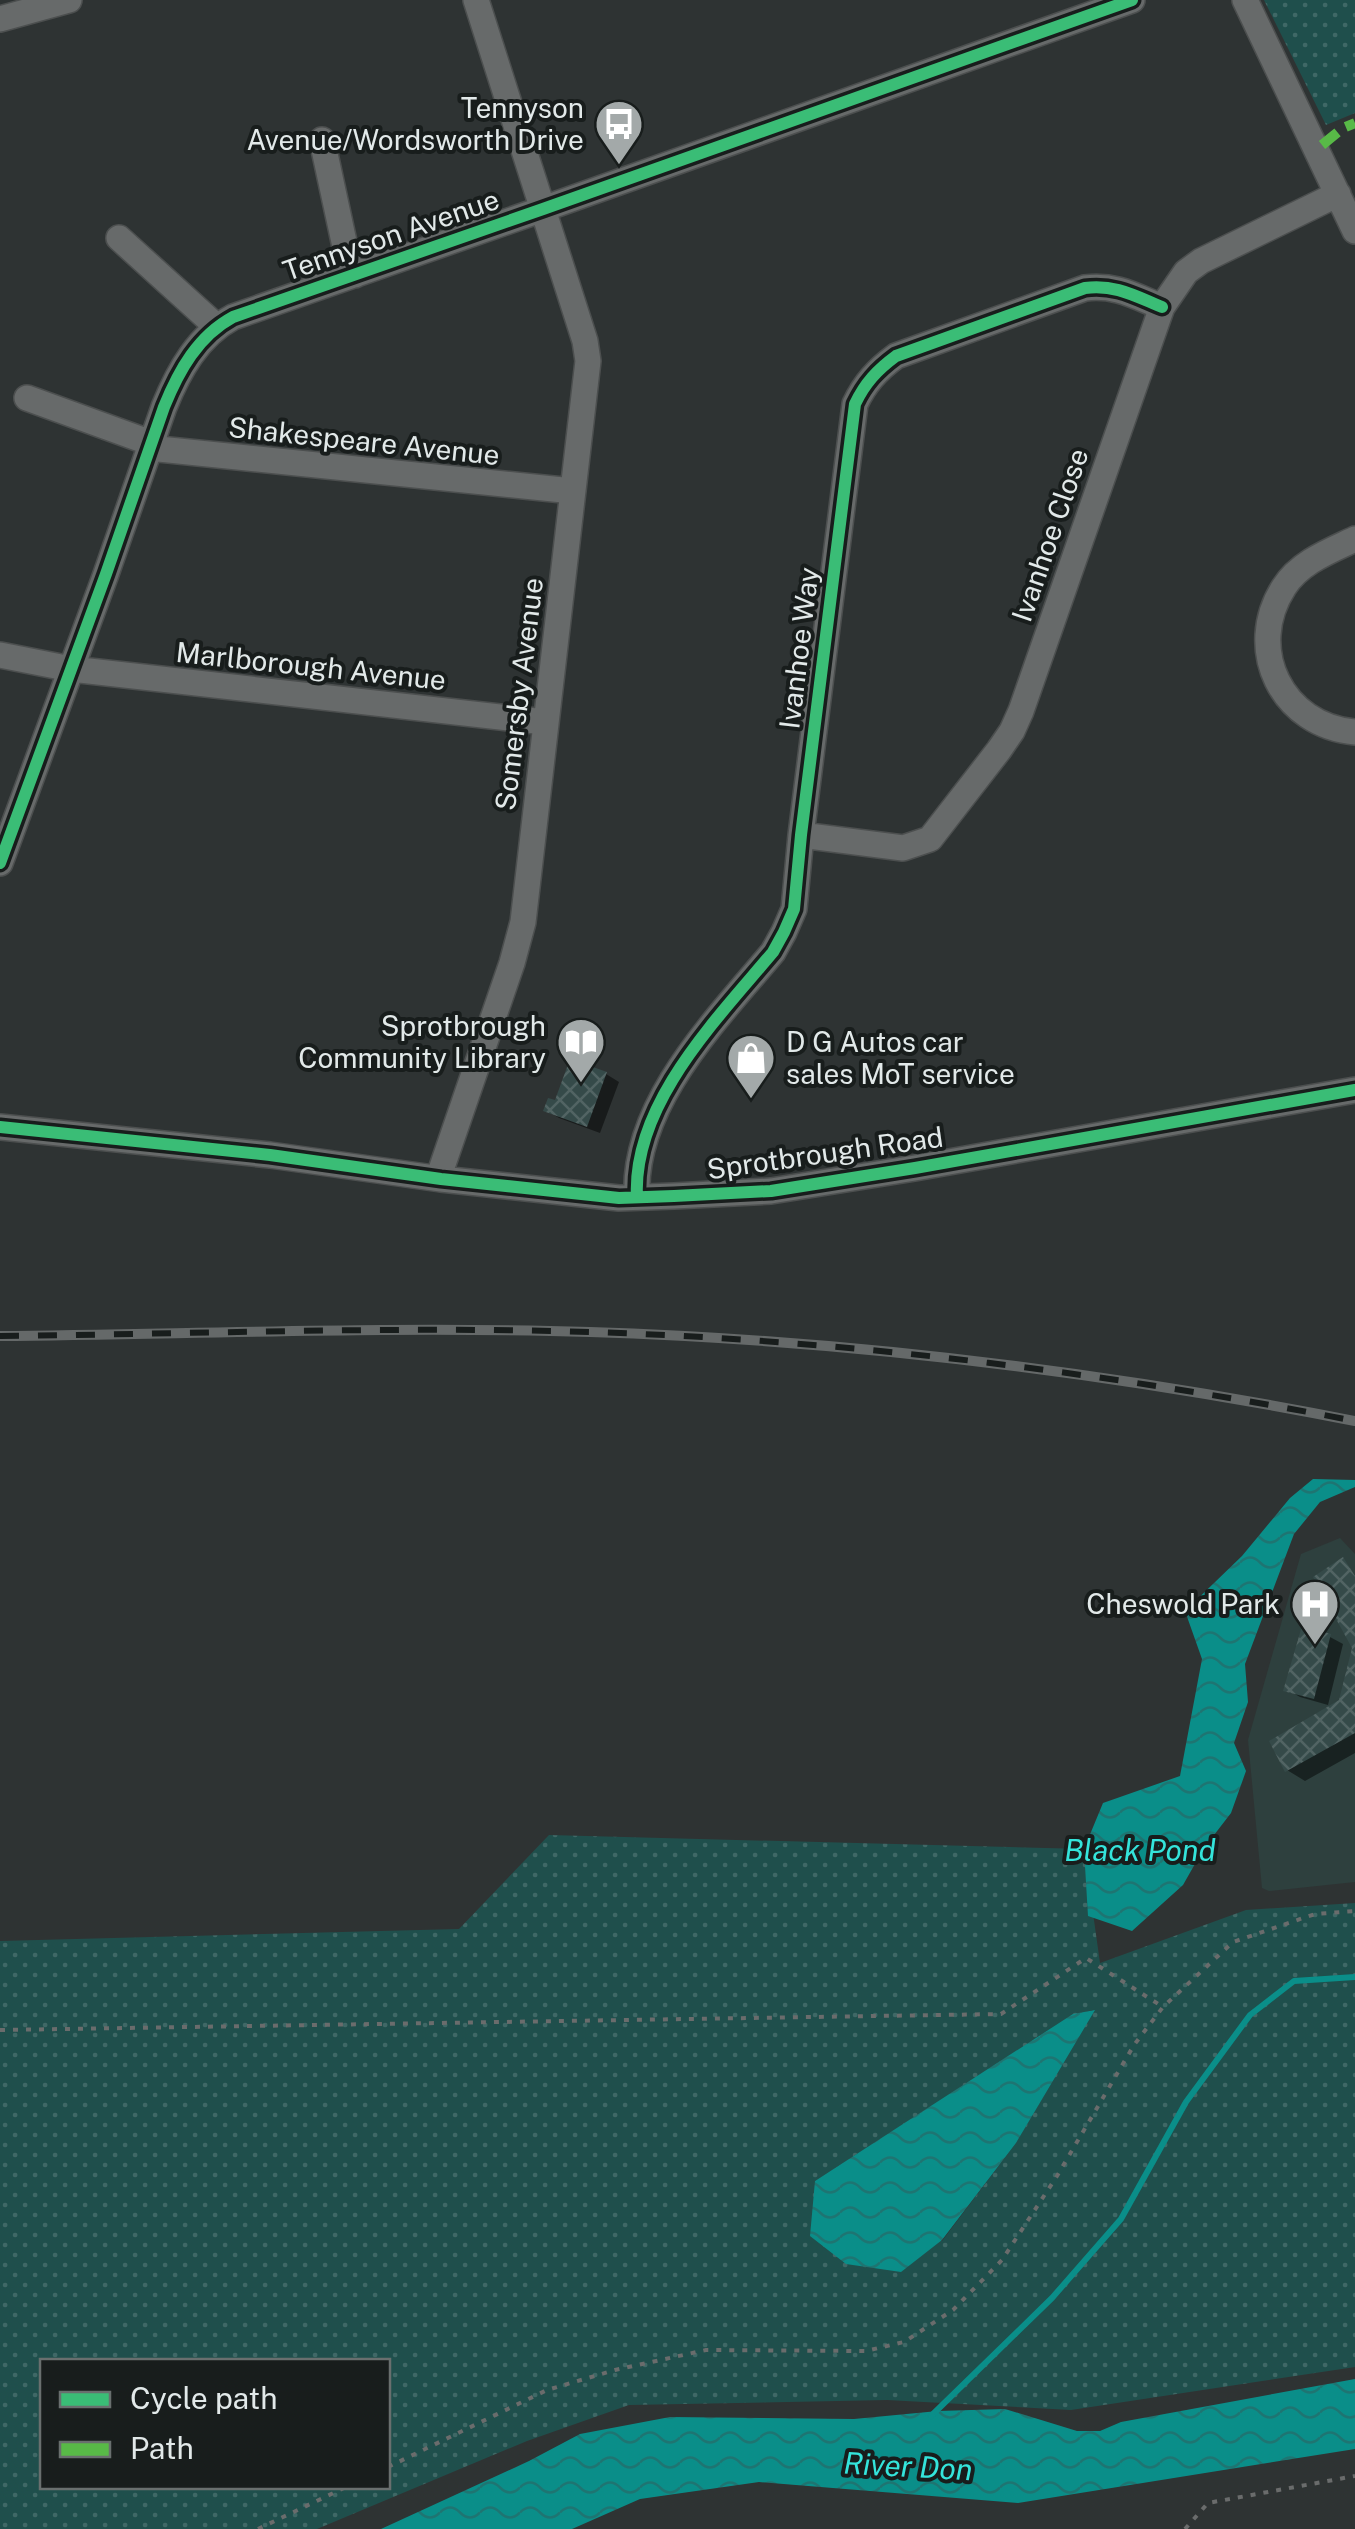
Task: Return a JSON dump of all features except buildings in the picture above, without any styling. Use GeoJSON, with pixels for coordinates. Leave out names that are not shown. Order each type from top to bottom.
{"type":"FeatureCollection","features":[{"type":"Feature","properties":{"kind":"street"},"geometry":{"type":"LineString","coordinates":[[0,19],[69,0]]}},
{"type":"Feature","properties":{"kind":"street","name":"Somersby Avenue"},"geometry":{"type":"LineString","coordinates":[[441,1179],[523,922],[588,361],[585,340],[476,0]]}},
{"type":"Feature","properties":{"kind":"street","name":"Tennyson Avenue"},"geometry":{"type":"LineString","coordinates":[[0,863],[174,382],[201,340],[216,326],[233,316],[1132,0]]}},
{"type":"Feature","properties":{"kind":"street"},"geometry":{"type":"LineString","coordinates":[[1246,0],[1355,231]]}},
{"type":"Feature","properties":{"kind":"street"},"geometry":{"type":"LineString","coordinates":[[322,140],[354,275]]}},
{"type":"Feature","properties":{"kind":"street","name":"Ivanhoe Close"},"geometry":{"type":"LineString","coordinates":[[800,835],[903,848],[930,838],[999,750],[1021,711],[1162,307],[1186,272],[1201,261],[1338,194]]}},
{"type":"Feature","properties":{"kind":"street"},"geometry":{"type":"LineString","coordinates":[[119,238],[216,326]]}},
{"type":"Feature","properties":{"kind":"street","name":"Ivanhoe Way"},"geometry":{"type":"LineString","coordinates":[[637,1197],[645,1136],[682,1062],[773,952],[794,908],[856,404],[865,384],[896,356],[1085,288],[1114,288],[1162,307]]}},
{"type":"Feature","properties":{"kind":"street","name":"Shakespeare Avenue"},"geometry":{"type":"LineString","coordinates":[[27,398],[150,446],[573,491]]}},
{"type":"Feature","properties":{"kind":"street"},"geometry":{"type":"LineString","coordinates":[[1355,539],[1299,569],[1285,585],[1269,625],[1268,644],[1270,667],[1294,705],[1333,729],[1355,732]]}},
{"type":"Feature","properties":{"kind":"street","name":"Marlborough Avenue"},"geometry":{"type":"LineString","coordinates":[[0,655],[70,669],[546,722]]}},
{"type":"Feature","properties":{"kind":"street","name":"Sprotbrough Road"},"geometry":{"type":"LineString","coordinates":[[0,1127],[619,1198],[770,1190],[1355,1090]]}},
{"type":"Feature","properties":{"kind":"path"},"geometry":{"type":"LineString","coordinates":[[390,2467],[547,2390],[615,2370],[706,2350],[866,2351],[904,2342],[952,2310],[1002,2260],[1134,2045],[1162,2007],[1233,1942],[1314,1914],[1355,1912]]}},
{"type":"Feature","properties":{"kind":"path"},"geometry":{"type":"LineString","coordinates":[[0,2030],[1001,2014],[1086,1958],[1162,2007]]}},
{"type":"Feature","properties":{"kind":"path"},"geometry":{"type":"LineString","coordinates":[[1184,2529],[1208,2504],[1355,2476]]}},
{"type":"Feature","properties":{"kind":"path"},"geometry":{"type":"LineString","coordinates":[[258,2529],[342,2489]]}},
{"type":"Feature","properties":{"kind":"shaded area"},"geometry":{"type":"Polygon","coordinates":[[[1264,0],[1355,0],[1355,113],[1326,125],[1264,0]]]}},
{"type":"Feature","properties":{"kind":"shaded area","name":"Cheswold Park"},"geometry":{"type":"Polygon","coordinates":[[[1340,1538],[1355,1554],[1355,1882],[1269,1891],[1262,1888],[1248,1740],[1301,1554],[1340,1538]]]}},
{"type":"Feature","properties":{"kind":"shaded area"},"geometry":{"type":"Polygon","coordinates":[[[549,1835],[1084,1849],[1100,1963],[1246,1910],[1355,1903],[1355,2367],[1071,2410],[887,2400],[629,2405],[527,2441],[317,2529],[0,2529],[0,1941],[459,1929],[549,1835]],[[1093,2010],[1073,2015],[815,2181],[942,2241],[1016,2143],[1093,2010]]]}},
{"type":"Feature","properties":{"kind":"water","name":"Black Pond"},"geometry":{"type":"Polygon","coordinates":[[[1313,1479],[1355,1480],[1355,1487],[1320,1502],[1294,1534],[1245,1664],[1248,1702],[1234,1743],[1246,1771],[1231,1813],[1204,1848],[1183,1885],[1132,1931],[1088,1916],[1084,1849],[1103,1803],[1180,1776],[1202,1659],[1185,1611],[1242,1556],[1290,1498],[1313,1479]]]}},
{"type":"Feature","properties":{"kind":"water"},"geometry":{"type":"Polygon","coordinates":[[[1095,2010],[1016,2143],[942,2240],[901,2272],[846,2264],[810,2236],[815,2181],[1073,2014],[1095,2010]]]}},
{"type":"Feature","properties":{"kind":"water","name":"River Don"},"geometry":{"type":"Polygon","coordinates":[[[1355,2379],[1355,2449],[1018,2503],[759,2482],[640,2499],[572,2529],[381,2529],[580,2434],[670,2417],[854,2419],[1005,2409],[1077,2431],[1100,2431],[1121,2422],[1355,2379]]]}},
{"type":"Feature","properties":{"kind":"waterway"},"geometry":{"type":"LineString","coordinates":[[931,2416],[1052,2298],[1121,2219],[1186,2102],[1250,2015],[1294,1981],[1355,1977]]}},
{"type":"Feature","properties":{"kind":"railway"},"geometry":{"type":"LineString","coordinates":[[0,1336],[442,1330],[590,1332],[782,1342],[1070,1373],[1355,1421]]}},
{"type":"Feature","properties":{"kind":"marked path"},"geometry":{"type":"LineString","coordinates":[[1322,145],[1355,123]]}},
{"type":"Feature","properties":{"kind":"cycle path"},"geometry":{"type":"LineString","coordinates":[[0,863],[164,407],[191,355],[221,325],[233,317],[1132,0]]}},
{"type":"Feature","properties":{"kind":"cycle path"},"geometry":{"type":"LineString","coordinates":[[637,1197],[639,1163],[663,1096],[704,1034],[773,952],[794,909],[859,396],[872,377],[896,356],[1085,288],[1115,289],[1162,307]]}},
{"type":"Feature","properties":{"kind":"cycle path"},"geometry":{"type":"LineString","coordinates":[[0,1127],[619,1198],[771,1191],[1355,1090]]}},
{"type":"Feature","properties":{"kind":"place","name":"Tennyson Avenue/Wordsworth Drive"},"geometry":{"type":"Point","coordinates":[619,166]}},
{"type":"Feature","properties":{"kind":"place","name":"Sprotbrough Community Library"},"geometry":{"type":"Point","coordinates":[581,1084]}},
{"type":"Feature","properties":{"kind":"place","name":"D G Autos car sales MoT service"},"geometry":{"type":"Point","coordinates":[751,1100]}},
{"type":"Feature","properties":{"kind":"place","name":"Cheswold Park"},"geometry":{"type":"Point","coordinates":[1315,1646]}}]}
